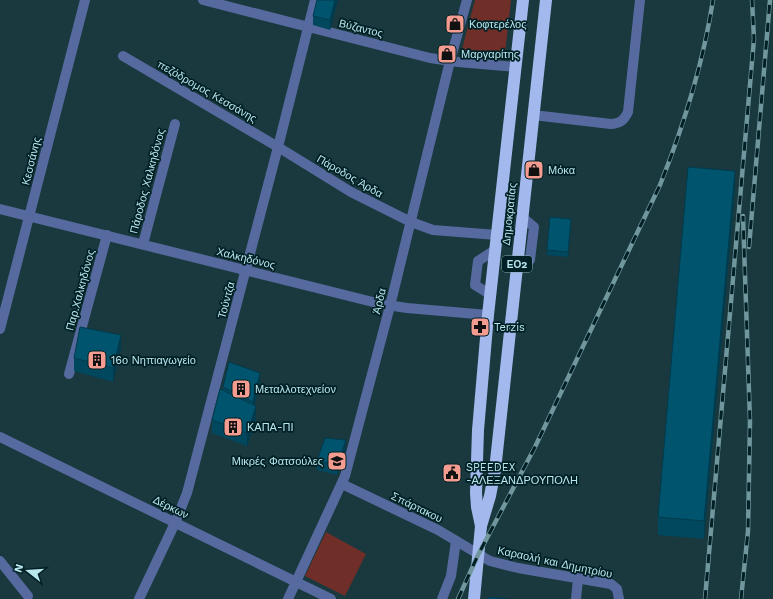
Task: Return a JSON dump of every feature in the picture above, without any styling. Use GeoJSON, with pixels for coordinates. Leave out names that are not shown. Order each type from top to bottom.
{"type":"FeatureCollection","features":[{"type":"Feature","properties":{"kind":"highway","name":"Δημοκρατίας"},"geometry":{"type":"LineString","coordinates":[[481,526],[477,507],[476,477],[478,430],[488,315],[523,0]]}},
{"type":"Feature","properties":{"kind":"highway","name":"Δημοκρατίας"},"geometry":{"type":"LineString","coordinates":[[474,599],[481,526],[489,501],[495,470],[546,0]]}},
{"type":"Feature","properties":{"kind":"street","name":"Κεσσάνης"},"geometry":{"type":"LineString","coordinates":[[0,329],[85,0]]}},
{"type":"Feature","properties":{"kind":"street","name":"Βύζαντος"},"geometry":{"type":"LineString","coordinates":[[203,0],[430,58],[516,67]]}},
{"type":"Feature","properties":{"kind":"street","name":"Τούντζα"},"geometry":{"type":"LineString","coordinates":[[139,599],[175,523],[187,492],[278,147],[315,0]]}},
{"type":"Feature","properties":{"kind":"street","name":"Άρδα"},"geometry":{"type":"LineString","coordinates":[[288,599],[346,476],[390,306],[450,61],[467,0]]}},
{"type":"Feature","properties":{"kind":"street"},"geometry":{"type":"LineString","coordinates":[[533,115],[611,124],[624,120],[628,112],[640,0]]}},
{"type":"Feature","properties":{"kind":"street","name":"πεζόδρομος Κεσσάνης"},"geometry":{"type":"LineString","coordinates":[[123,56],[278,147]]}},
{"type":"Feature","properties":{"kind":"street","name":"Πάροδος Χαλκηδόνος"},"geometry":{"type":"LineString","coordinates":[[144,244],[175,124]]}},
{"type":"Feature","properties":{"kind":"street","name":"Πάροδος Άρδα"},"geometry":{"type":"LineString","coordinates":[[278,147],[350,192],[411,222],[433,230],[497,235]]}},
{"type":"Feature","properties":{"kind":"street","name":"Χαλκηδόνος"},"geometry":{"type":"LineString","coordinates":[[0,209],[390,306],[488,315]]}},
{"type":"Feature","properties":{"kind":"street","name":"Παρ.Χαλκηδόνος"},"geometry":{"type":"LineString","coordinates":[[69,374],[107,235]]}},
{"type":"Feature","properties":{"kind":"street"},"geometry":{"type":"LineString","coordinates":[[491,295],[475,285],[478,261],[496,250]]}},
{"type":"Feature","properties":{"kind":"street","name":"Δέρκων"},"geometry":{"type":"LineString","coordinates":[[0,436],[331,599]]}},
{"type":"Feature","properties":{"kind":"street","name":"Σπάρτακου"},"geometry":{"type":"LineString","coordinates":[[342,484],[438,530],[478,555]]}},
{"type":"Feature","properties":{"kind":"street"},"geometry":{"type":"LineString","coordinates":[[442,599],[450,576],[456,541]]}},
{"type":"Feature","properties":{"kind":"street","name":"Καραολή και Δημητρίου"},"geometry":{"type":"LineString","coordinates":[[478,555],[490,561],[510,567],[605,582],[615,586],[619,592],[619,599]]}},
{"type":"Feature","properties":{"kind":"street"},"geometry":{"type":"LineString","coordinates":[[0,561],[28,596]]}},
{"type":"Feature","properties":{"kind":"street"},"geometry":{"type":"LineString","coordinates":[[576,599],[578,578]]}},
{"type":"Feature","properties":{"kind":"shaded area"},"geometry":{"type":"Polygon","coordinates":[[[475,0],[511,0],[505,53],[502,54],[462,49],[475,0]]]}},
{"type":"Feature","properties":{"kind":"shaded area"},"geometry":{"type":"Polygon","coordinates":[[[326,532],[366,554],[345,596],[305,576],[326,532]]]}},
{"type":"Feature","properties":{"kind":"building"},"geometry":{"type":"Polygon","coordinates":[[[317,0],[335,0],[330,20],[313,16],[317,0]]]}},
{"type":"Feature","properties":{"kind":"building"},"geometry":{"type":"Polygon","coordinates":[[[688,167],[735,171],[704,521],[658,517],[688,167]]]}},
{"type":"Feature","properties":{"kind":"building"},"geometry":{"type":"Polygon","coordinates":[[[550,217],[571,219],[568,252],[547,250],[550,217]]]}},
{"type":"Feature","properties":{"kind":"building"},"geometry":{"type":"Polygon","coordinates":[[[80,327],[121,335],[113,368],[74,358],[80,327]]]}},
{"type":"Feature","properties":{"kind":"building","name":"Μεταλλοτεχνείον"},"geometry":{"type":"Polygon","coordinates":[[[229,362],[260,373],[253,402],[223,387],[229,362]]]}},
{"type":"Feature","properties":{"kind":"building"},"geometry":{"type":"Polygon","coordinates":[[[220,389],[256,406],[247,433],[212,420],[220,389]]]}},
{"type":"Feature","properties":{"kind":"building"},"geometry":{"type":"Polygon","coordinates":[[[325,438],[346,440],[337,465],[317,461],[325,438]]]}},
{"type":"Feature","properties":{"kind":"building"},"geometry":{"type":"Polygon","coordinates":[[[488,597],[510,599],[488,599],[488,597]]]}},
{"type":"Feature","properties":{"kind":"railway"},"geometry":{"type":"LineString","coordinates":[[458,599],[478,555],[535,447],[660,185],[692,94],[704,47],[713,0]]}},
{"type":"Feature","properties":{"kind":"railway"},"geometry":{"type":"LineString","coordinates":[[705,599],[754,39],[752,0]]}},
{"type":"Feature","properties":{"kind":"railway"},"geometry":{"type":"LineString","coordinates":[[749,247],[770,0]]}},
{"type":"Feature","properties":{"kind":"railway"},"geometry":{"type":"LineString","coordinates":[[741,599],[748,531],[750,421],[743,216]]}},
{"type":"Feature","properties":{"kind":"place","name":"Κοφτερέλος"},"geometry":{"type":"Point","coordinates":[455,24]}},
{"type":"Feature","properties":{"kind":"place","name":"Μαργαρίτης"},"geometry":{"type":"Point","coordinates":[447,54]}},
{"type":"Feature","properties":{"kind":"place","name":"Μόκα"},"geometry":{"type":"Point","coordinates":[534,170]}},
{"type":"Feature","properties":{"kind":"place","name":"Terzis"},"geometry":{"type":"Point","coordinates":[480,327]}},
{"type":"Feature","properties":{"kind":"place","name":"16ο Νηπιαγωγείο"},"geometry":{"type":"Point","coordinates":[97,360]}},
{"type":"Feature","properties":{"kind":"place","name":"Μεταλλοτεχνείον"},"geometry":{"type":"Point","coordinates":[241,389]}},
{"type":"Feature","properties":{"kind":"place","name":"ΚΑΠΑ-ΠΙ"},"geometry":{"type":"Point","coordinates":[233,427]}},
{"type":"Feature","properties":{"kind":"place","name":"Μικρές Φατσούλες"},"geometry":{"type":"Point","coordinates":[337,461]}},
{"type":"Feature","properties":{"kind":"place","name":"SPEEDEX -ΑΛΕΞΑΝΔΡΟΥΠΟΛΗ"},"geometry":{"type":"Point","coordinates":[452,473]}}]}
